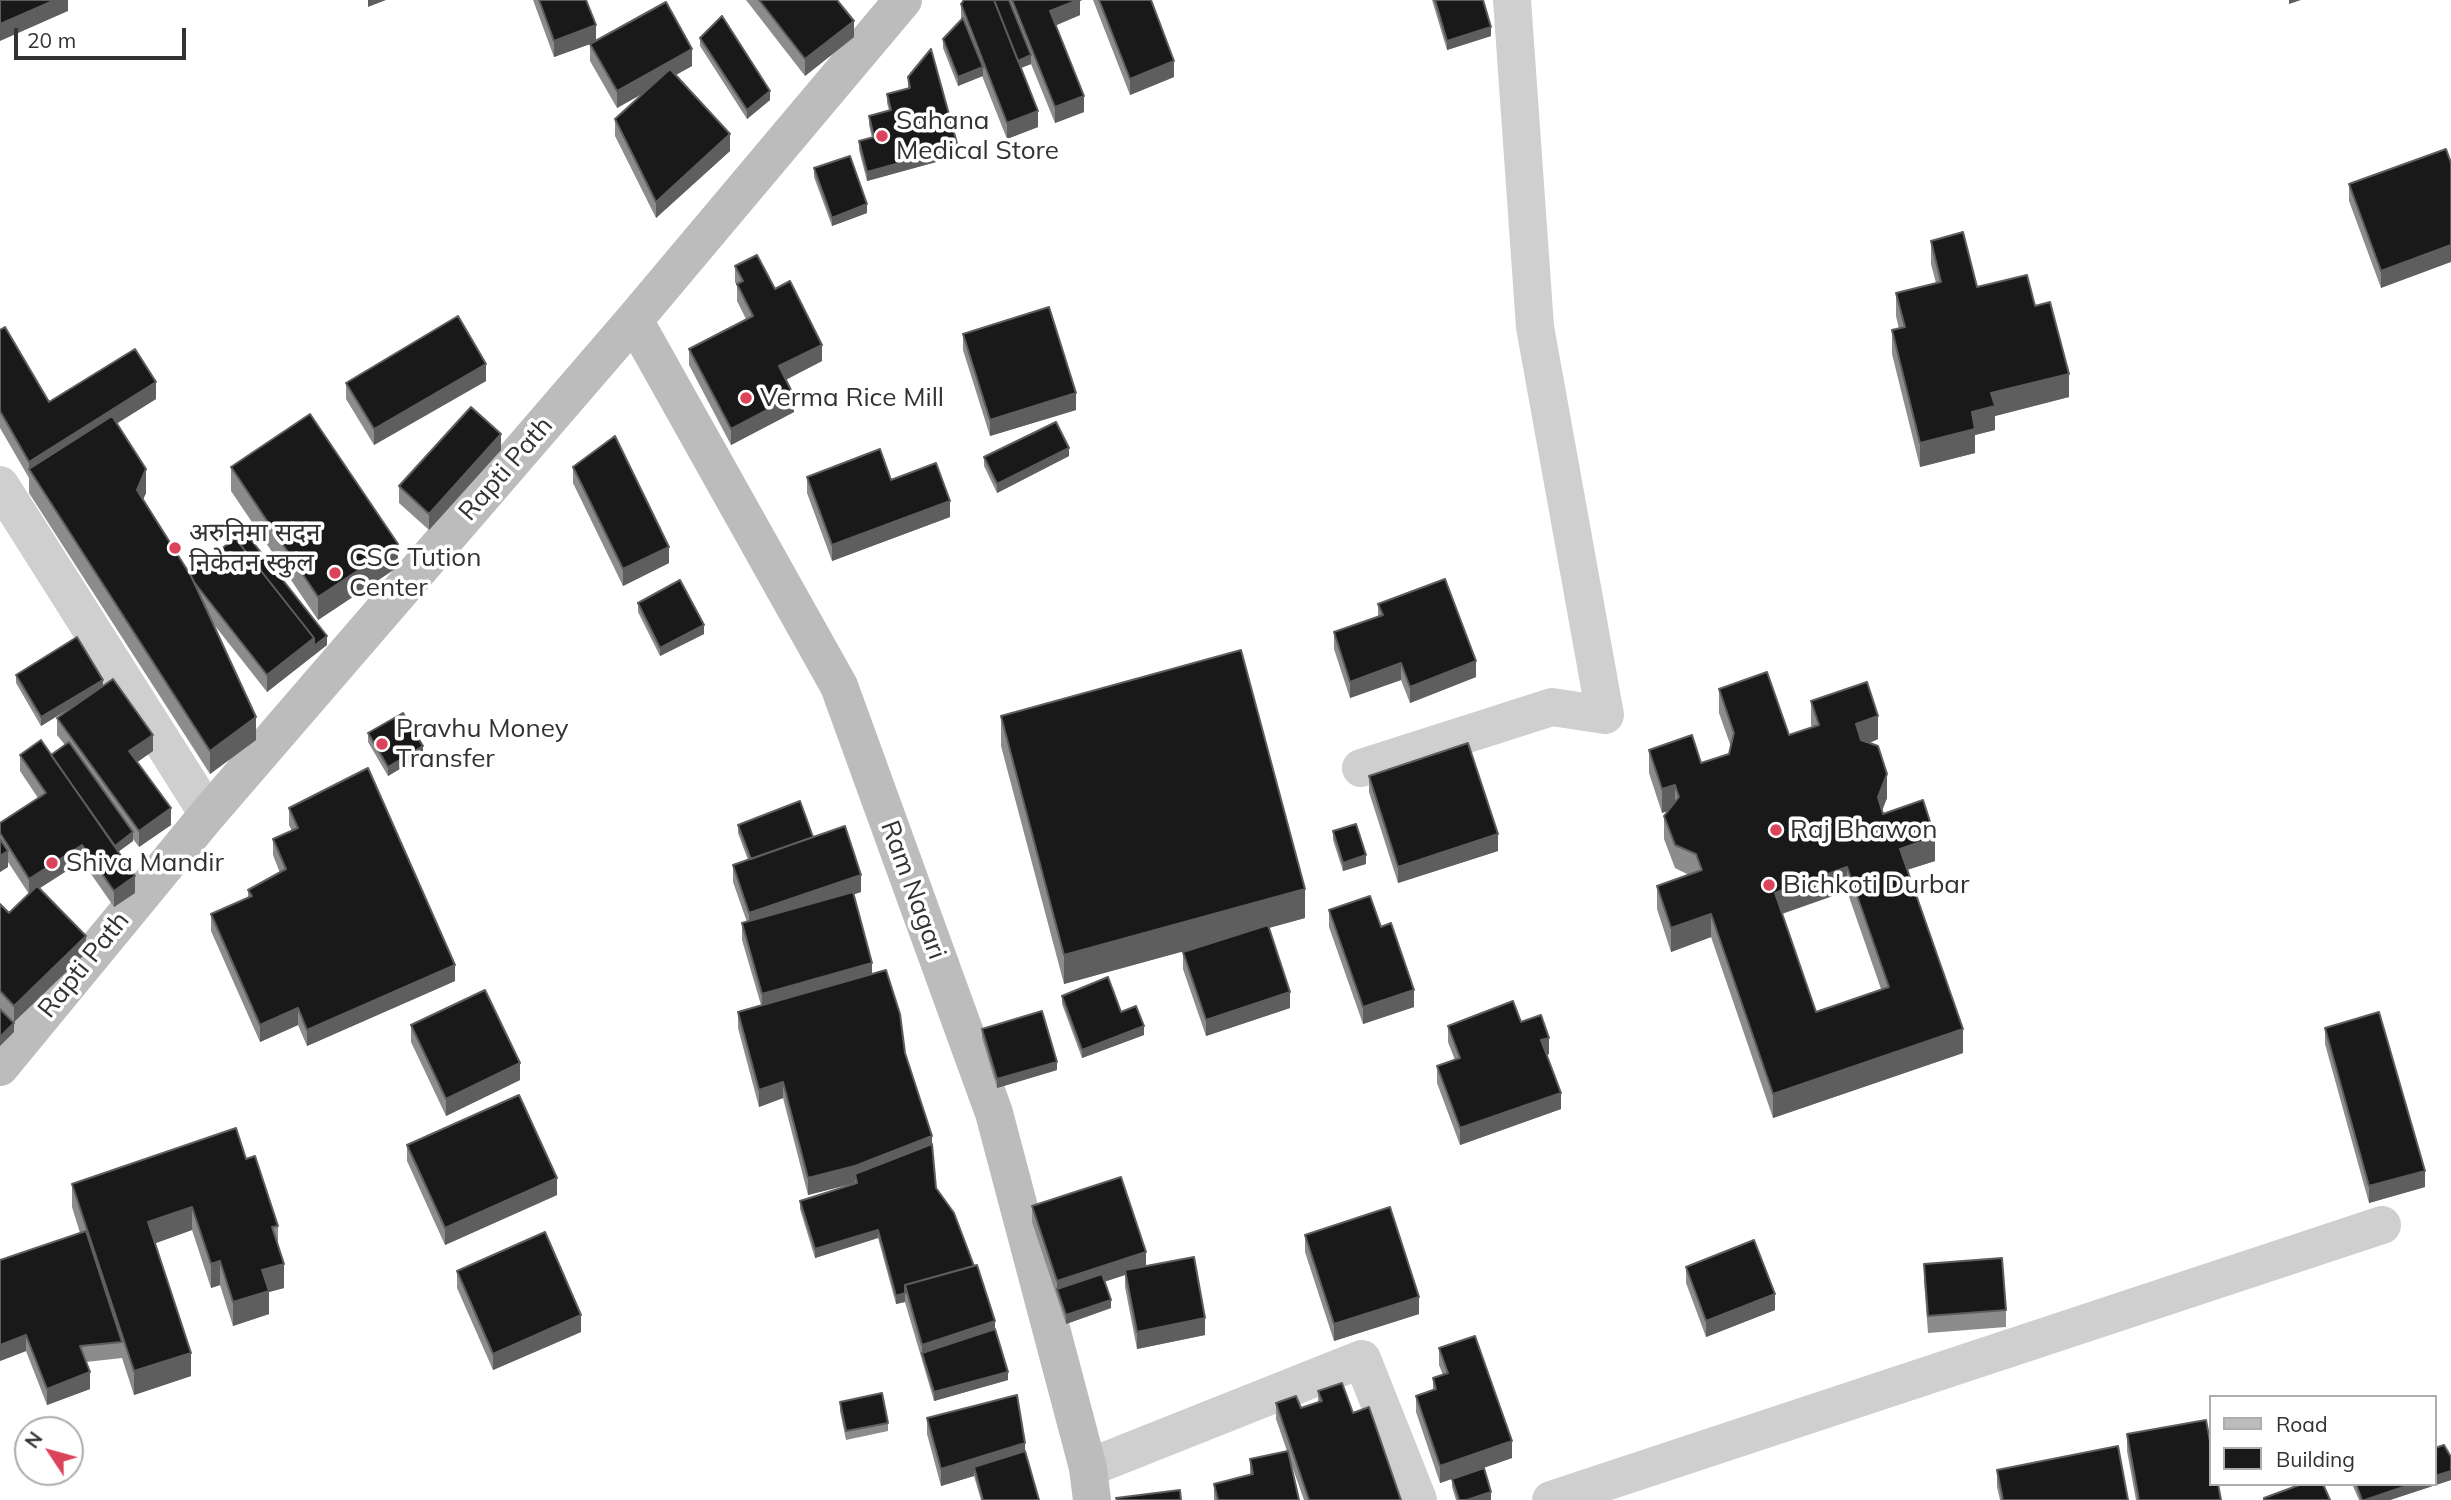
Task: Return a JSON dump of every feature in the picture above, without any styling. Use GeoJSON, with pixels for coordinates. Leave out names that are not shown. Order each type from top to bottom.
{"type":"FeatureCollection","features":[{"type":"Feature","properties":{"kind":"main road","name":"Rapti Path"},"geometry":{"type":"LineString","coordinates":[[0,1067],[208,814],[634,320],[903,0]]}},
{"type":"Feature","properties":{"kind":"main road","name":"Ram Nagari"},"geometry":{"type":"LineString","coordinates":[[634,320],[839,686],[994,1113],[1090,1484]]}},
{"type":"Feature","properties":{"kind":"street"},"geometry":{"type":"LineString","coordinates":[[1361,768],[1552,707],[1605,715],[1535,327],[1512,0]]}},
{"type":"Feature","properties":{"kind":"street"},"geometry":{"type":"LineString","coordinates":[[0,485],[208,814]]}},
{"type":"Feature","properties":{"kind":"street"},"geometry":{"type":"LineString","coordinates":[[1551,1500],[2382,1225]]}},
{"type":"Feature","properties":{"kind":"street"},"geometry":{"type":"LineString","coordinates":[[1090,1484],[1362,1359],[1418,1500]]}},
{"type":"Feature","properties":{"kind":"building"},"geometry":{"type":"Polygon","coordinates":[[[0,0],[55,0],[0,24],[0,0]]]}},
{"type":"Feature","properties":{"kind":"building"},"geometry":{"type":"Polygon","coordinates":[[[539,0],[586,0],[596,25],[554,41],[539,0]]]}},
{"type":"Feature","properties":{"kind":"building"},"geometry":{"type":"Polygon","coordinates":[[[759,0],[837,0],[854,21],[805,59],[759,0]]]}},
{"type":"Feature","properties":{"kind":"building"},"geometry":{"type":"Polygon","coordinates":[[[964,0],[994,0],[1038,111],[1007,123],[961,4],[964,0]]]}},
{"type":"Feature","properties":{"kind":"building"},"geometry":{"type":"Polygon","coordinates":[[[994,0],[1009,0],[1031,55],[1018,61],[994,0]]]}},
{"type":"Feature","properties":{"kind":"building"},"geometry":{"type":"Polygon","coordinates":[[[1012,0],[1078,0],[1050,11],[1084,96],[1055,107],[1012,0]]]}},
{"type":"Feature","properties":{"kind":"building"},"geometry":{"type":"Polygon","coordinates":[[[1099,0],[1151,0],[1174,61],[1130,79],[1099,0]]]}},
{"type":"Feature","properties":{"kind":"building"},"geometry":{"type":"Polygon","coordinates":[[[1435,0],[1483,0],[1491,27],[1447,41],[1435,0]]]}},
{"type":"Feature","properties":{"kind":"building"},"geometry":{"type":"Polygon","coordinates":[[[666,2],[692,49],[617,91],[590,44],[666,2]]]}},
{"type":"Feature","properties":{"kind":"building"},"geometry":{"type":"Polygon","coordinates":[[[722,16],[770,91],[747,110],[700,38],[722,16]]]}},
{"type":"Feature","properties":{"kind":"building"},"geometry":{"type":"Polygon","coordinates":[[[963,18],[983,67],[958,77],[943,39],[963,18]]]}},
{"type":"Feature","properties":{"kind":"building"},"geometry":{"type":"Polygon","coordinates":[[[931,49],[958,147],[867,172],[859,141],[874,137],[869,116],[891,110],[887,94],[910,88],[908,77],[931,49]]]}},
{"type":"Feature","properties":{"kind":"building"},"geometry":{"type":"Polygon","coordinates":[[[670,69],[730,134],[656,202],[615,119],[670,69]]]}},
{"type":"Feature","properties":{"kind":"building"},"geometry":{"type":"Polygon","coordinates":[[[2446,149],[2451,163],[2451,245],[2381,271],[2349,184],[2446,149]]]}},
{"type":"Feature","properties":{"kind":"building"},"geometry":{"type":"Polygon","coordinates":[[[850,156],[867,204],[832,218],[814,168],[850,156]]]}},
{"type":"Feature","properties":{"kind":"building"},"geometry":{"type":"Polygon","coordinates":[[[1963,232],[1977,287],[2027,275],[2035,306],[2050,302],[2069,374],[1991,393],[1995,406],[1972,412],[1975,429],[1920,443],[1892,330],[1905,327],[1896,293],[1941,282],[1931,241],[1963,232]]]}},
{"type":"Feature","properties":{"kind":"building"},"geometry":{"type":"Polygon","coordinates":[[[757,255],[775,289],[790,281],[822,345],[779,366],[794,396],[731,429],[689,349],[753,316],[737,284],[743,281],[735,266],[757,255]]]}},
{"type":"Feature","properties":{"kind":"building"},"geometry":{"type":"Polygon","coordinates":[[[1049,307],[1076,393],[990,420],[963,334],[1049,307]]]}},
{"type":"Feature","properties":{"kind":"building"},"geometry":{"type":"Polygon","coordinates":[[[458,316],[486,364],[374,429],[346,383],[458,316]]]}},
{"type":"Feature","properties":{"kind":"building"},"geometry":{"type":"Polygon","coordinates":[[[5,327],[49,402],[135,349],[156,382],[29,462],[0,411],[0,330],[5,327]]]}},
{"type":"Feature","properties":{"kind":"building"},"geometry":{"type":"Polygon","coordinates":[[[471,407],[501,434],[429,514],[399,486],[471,407]]]}},
{"type":"Feature","properties":{"kind":"building"},"geometry":{"type":"Polygon","coordinates":[[[310,414],[398,544],[318,597],[231,467],[310,414]]]}},
{"type":"Feature","properties":{"kind":"building"},"geometry":{"type":"Polygon","coordinates":[[[112,416],[146,469],[137,490],[191,576],[256,717],[210,751],[29,469],[112,416]]]}},
{"type":"Feature","properties":{"kind":"building"},"geometry":{"type":"Polygon","coordinates":[[[1056,422],[1069,448],[997,484],[984,457],[1056,422]]]}},
{"type":"Feature","properties":{"kind":"building"},"geometry":{"type":"Polygon","coordinates":[[[615,436],[669,547],[623,569],[573,467],[615,436]]]}},
{"type":"Feature","properties":{"kind":"building"},"geometry":{"type":"Polygon","coordinates":[[[880,449],[891,480],[936,463],[950,501],[832,545],[807,477],[880,449]]]}},
{"type":"Feature","properties":{"kind":"building"},"geometry":{"type":"Polygon","coordinates":[[[248,536],[327,636],[314,646],[314,638],[239,543],[248,536]]]}},
{"type":"Feature","properties":{"kind":"building"},"geometry":{"type":"Polygon","coordinates":[[[235,538],[314,638],[267,675],[190,574],[235,538]]]}},
{"type":"Feature","properties":{"kind":"building"},"geometry":{"type":"Polygon","coordinates":[[[1445,579],[1476,661],[1410,687],[1401,663],[1350,682],[1334,632],[1383,615],[1378,604],[1445,579]]]}},
{"type":"Feature","properties":{"kind":"building"},"geometry":{"type":"Polygon","coordinates":[[[680,580],[704,625],[660,648],[638,603],[680,580]]]}},
{"type":"Feature","properties":{"kind":"building"},"geometry":{"type":"Polygon","coordinates":[[[77,637],[103,680],[41,717],[16,675],[77,637]]]}},
{"type":"Feature","properties":{"kind":"building"},"geometry":{"type":"Polygon","coordinates":[[[1241,650],[1305,889],[1064,955],[1001,716],[1241,650]]]}},
{"type":"Feature","properties":{"kind":"building"},"geometry":{"type":"Polygon","coordinates":[[[1767,672],[1789,735],[1819,725],[1811,701],[1867,682],[1878,716],[1856,724],[1861,740],[1878,746],[1887,774],[1878,797],[1883,814],[1923,800],[1935,837],[1900,849],[1963,1029],[1773,1094],[1711,914],[1671,928],[1657,886],[1702,870],[1696,854],[1675,845],[1664,816],[1679,797],[1675,785],[1662,789],[1649,750],[1692,735],[1701,763],[1729,754],[1734,733],[1719,689],[1767,672]],[[1847,867],[1775,893],[1816,1012],[1889,987],[1847,867]]]}},
{"type":"Feature","properties":{"kind":"building"},"geometry":{"type":"Polygon","coordinates":[[[113,679],[153,735],[129,751],[171,808],[139,831],[57,718],[113,679]]]}},
{"type":"Feature","properties":{"kind":"building"},"geometry":{"type":"Polygon","coordinates":[[[403,713],[423,746],[388,767],[368,733],[403,713]]]}},
{"type":"Feature","properties":{"kind":"building"},"geometry":{"type":"Polygon","coordinates":[[[41,740],[135,876],[114,891],[82,845],[29,879],[0,833],[0,823],[46,793],[20,755],[41,740]]]}},
{"type":"Feature","properties":{"kind":"building"},"geometry":{"type":"Polygon","coordinates":[[[69,742],[133,832],[115,846],[51,755],[69,742]]]}},
{"type":"Feature","properties":{"kind":"building"},"geometry":{"type":"Polygon","coordinates":[[[1468,743],[1498,834],[1398,867],[1369,776],[1468,743]]]}},
{"type":"Feature","properties":{"kind":"building"},"geometry":{"type":"Polygon","coordinates":[[[368,768],[455,965],[307,1030],[298,1008],[260,1025],[211,914],[252,896],[248,890],[286,869],[273,839],[298,828],[289,808],[368,768]]]}},
{"type":"Feature","properties":{"kind":"building"},"geometry":{"type":"Polygon","coordinates":[[[800,801],[813,837],[751,859],[738,825],[800,801]]]}},
{"type":"Feature","properties":{"kind":"building"},"geometry":{"type":"Polygon","coordinates":[[[1356,824],[1366,855],[1343,863],[1333,831],[1356,824]]]}},
{"type":"Feature","properties":{"kind":"building"},"geometry":{"type":"Polygon","coordinates":[[[845,826],[861,875],[749,913],[733,865],[845,826]]]}},
{"type":"Feature","properties":{"kind":"building"},"geometry":{"type":"Polygon","coordinates":[[[0,839],[8,851],[0,856],[0,839]]]}},
{"type":"Feature","properties":{"kind":"building"},"geometry":{"type":"Polygon","coordinates":[[[37,886],[86,936],[14,1006],[0,991],[0,904],[9,913],[37,886]]]}},
{"type":"Feature","properties":{"kind":"building"},"geometry":{"type":"Polygon","coordinates":[[[853,892],[872,963],[762,994],[742,923],[853,892]]]}},
{"type":"Feature","properties":{"kind":"building"},"geometry":{"type":"Polygon","coordinates":[[[1370,896],[1381,927],[1391,923],[1414,990],[1363,1007],[1329,910],[1370,896]]]}},
{"type":"Feature","properties":{"kind":"building"},"geometry":{"type":"Polygon","coordinates":[[[1268,925],[1290,992],[1206,1020],[1183,952],[1268,925]]]}},
{"type":"Feature","properties":{"kind":"building"},"geometry":{"type":"Polygon","coordinates":[[[886,970],[900,1014],[905,1053],[932,1136],[855,1166],[808,1178],[783,1082],[759,1090],[738,1012],[886,970]]]}},
{"type":"Feature","properties":{"kind":"building"},"geometry":{"type":"Polygon","coordinates":[[[1108,977],[1121,1012],[1136,1006],[1144,1026],[1082,1050],[1062,996],[1108,977]]]}},
{"type":"Feature","properties":{"kind":"building"},"geometry":{"type":"Polygon","coordinates":[[[485,990],[520,1063],[446,1099],[411,1025],[485,990]]]}},
{"type":"Feature","properties":{"kind":"building"},"geometry":{"type":"Polygon","coordinates":[[[1513,1001],[1521,1022],[1541,1015],[1549,1038],[1541,1040],[1561,1093],[1460,1128],[1437,1066],[1460,1058],[1448,1026],[1513,1001]]]}},
{"type":"Feature","properties":{"kind":"building"},"geometry":{"type":"Polygon","coordinates":[[[0,1009],[14,1023],[0,1037],[0,1009]]]}},
{"type":"Feature","properties":{"kind":"building"},"geometry":{"type":"Polygon","coordinates":[[[1042,1011],[1057,1062],[997,1079],[982,1029],[1042,1011]]]}},
{"type":"Feature","properties":{"kind":"building"},"geometry":{"type":"Polygon","coordinates":[[[2379,1012],[2425,1171],[2369,1186],[2325,1028],[2379,1012]]]}},
{"type":"Feature","properties":{"kind":"building"},"geometry":{"type":"Polygon","coordinates":[[[519,1095],[557,1178],[445,1228],[407,1145],[519,1095]]]}},
{"type":"Feature","properties":{"kind":"building"},"geometry":{"type":"Polygon","coordinates":[[[236,1128],[246,1159],[255,1156],[278,1226],[272,1227],[284,1264],[262,1270],[269,1291],[233,1302],[220,1261],[211,1264],[192,1207],[148,1222],[191,1353],[134,1371],[72,1184],[236,1128]]]}},
{"type":"Feature","properties":{"kind":"building"},"geometry":{"type":"Polygon","coordinates":[[[932,1144],[936,1188],[954,1213],[974,1266],[905,1285],[905,1293],[896,1296],[878,1230],[815,1249],[800,1201],[857,1183],[855,1174],[932,1144]]]}},
{"type":"Feature","properties":{"kind":"building"},"geometry":{"type":"Polygon","coordinates":[[[1121,1177],[1146,1252],[1057,1281],[1032,1206],[1121,1177]]]}},
{"type":"Feature","properties":{"kind":"building"},"geometry":{"type":"Polygon","coordinates":[[[1390,1207],[1419,1297],[1334,1324],[1305,1235],[1390,1207]]]}},
{"type":"Feature","properties":{"kind":"building"},"geometry":{"type":"Polygon","coordinates":[[[86,1231],[122,1342],[80,1346],[90,1372],[47,1389],[26,1335],[0,1345],[0,1260],[86,1231]]]}},
{"type":"Feature","properties":{"kind":"building"},"geometry":{"type":"Polygon","coordinates":[[[545,1232],[581,1315],[493,1354],[457,1271],[545,1232]]]}},
{"type":"Feature","properties":{"kind":"building"},"geometry":{"type":"Polygon","coordinates":[[[1754,1240],[1775,1294],[1706,1321],[1686,1267],[1754,1240]]]}},
{"type":"Feature","properties":{"kind":"building"},"geometry":{"type":"Polygon","coordinates":[[[1194,1257],[1205,1318],[1137,1332],[1125,1270],[1194,1257]]]}},
{"type":"Feature","properties":{"kind":"building"},"geometry":{"type":"Polygon","coordinates":[[[2002,1258],[2006,1310],[1928,1316],[1924,1264],[2002,1258]]]}},
{"type":"Feature","properties":{"kind":"building"},"geometry":{"type":"Polygon","coordinates":[[[977,1265],[995,1321],[922,1345],[905,1285],[977,1265]]]}},
{"type":"Feature","properties":{"kind":"building"},"geometry":{"type":"Polygon","coordinates":[[[1102,1274],[1111,1300],[1066,1315],[1057,1289],[1102,1274]]]}},
{"type":"Feature","properties":{"kind":"building"},"geometry":{"type":"Polygon","coordinates":[[[995,1329],[1008,1372],[934,1392],[922,1353],[995,1329]]]}},
{"type":"Feature","properties":{"kind":"building"},"geometry":{"type":"Polygon","coordinates":[[[1475,1336],[1512,1441],[1440,1466],[1416,1396],[1436,1389],[1433,1378],[1448,1373],[1439,1348],[1475,1336]]]}},
{"type":"Feature","properties":{"kind":"building"},"geometry":{"type":"Polygon","coordinates":[[[1342,1383],[1353,1413],[1369,1407],[1401,1500],[1309,1500],[1276,1403],[1296,1396],[1301,1408],[1322,1401],[1318,1391],[1342,1383]]]}},
{"type":"Feature","properties":{"kind":"building"},"geometry":{"type":"Polygon","coordinates":[[[882,1393],[888,1423],[846,1431],[840,1402],[882,1393]]]}},
{"type":"Feature","properties":{"kind":"building"},"geometry":{"type":"Polygon","coordinates":[[[1017,1395],[1025,1443],[941,1469],[927,1418],[1017,1395]]]}},
{"type":"Feature","properties":{"kind":"building"},"geometry":{"type":"Polygon","coordinates":[[[2206,1420],[2210,1442],[2210,1486],[2218,1486],[2221,1500],[2139,1500],[2127,1434],[2206,1420]]]}},
{"type":"Feature","properties":{"kind":"building"},"geometry":{"type":"Polygon","coordinates":[[[2444,1445],[2451,1457],[2451,1471],[2437,1475],[2437,1447],[2444,1445]]]}},
{"type":"Feature","properties":{"kind":"building"},"geometry":{"type":"Polygon","coordinates":[[[2118,1446],[2128,1500],[2003,1500],[1997,1470],[2118,1446]]]}},
{"type":"Feature","properties":{"kind":"building"},"geometry":{"type":"Polygon","coordinates":[[[1025,1451],[1039,1500],[983,1500],[974,1467],[1025,1451]]]}},
{"type":"Feature","properties":{"kind":"building"},"geometry":{"type":"Polygon","coordinates":[[[1288,1451],[1299,1500],[1218,1500],[1214,1484],[1253,1474],[1250,1459],[1288,1451]]]}},
{"type":"Feature","properties":{"kind":"building"},"geometry":{"type":"Polygon","coordinates":[[[1484,1468],[1491,1492],[1459,1500],[1452,1479],[1484,1468]]]}},
{"type":"Feature","properties":{"kind":"building"},"geometry":{"type":"Polygon","coordinates":[[[2297,1486],[2324,1486],[2330,1500],[2264,1500],[2297,1486]]]}},
{"type":"Feature","properties":{"kind":"building"},"geometry":{"type":"Polygon","coordinates":[[[2357,1486],[2406,1486],[2365,1500],[2362,1500],[2357,1486]]]}},
{"type":"Feature","properties":{"kind":"building"},"geometry":{"type":"Polygon","coordinates":[[[1180,1490],[1181,1500],[1116,1498],[1180,1490]]]}},
{"type":"Feature","properties":{"kind":"place","name":"Sahana Medical Store"},"geometry":{"type":"Point","coordinates":[882,136]}},
{"type":"Feature","properties":{"kind":"place","name":"Verma Rice Mill"},"geometry":{"type":"Point","coordinates":[746,398]}},
{"type":"Feature","properties":{"kind":"place","name":"अरुनिमा सदन निकेतन स्कुल"},"geometry":{"type":"Point","coordinates":[175,548]}},
{"type":"Feature","properties":{"kind":"place","name":"CSC Tution Center"},"geometry":{"type":"Point","coordinates":[335,573]}},
{"type":"Feature","properties":{"kind":"place","name":"Pravhu Money Transfer"},"geometry":{"type":"Point","coordinates":[382,744]}},
{"type":"Feature","properties":{"kind":"place","name":"Raj Bhawon"},"geometry":{"type":"Point","coordinates":[1776,830]}},
{"type":"Feature","properties":{"kind":"place","name":"Shiva Mandir"},"geometry":{"type":"Point","coordinates":[52,863]}},
{"type":"Feature","properties":{"kind":"place","name":"Bichkoti Durbar"},"geometry":{"type":"Point","coordinates":[1769,885]}}]}
